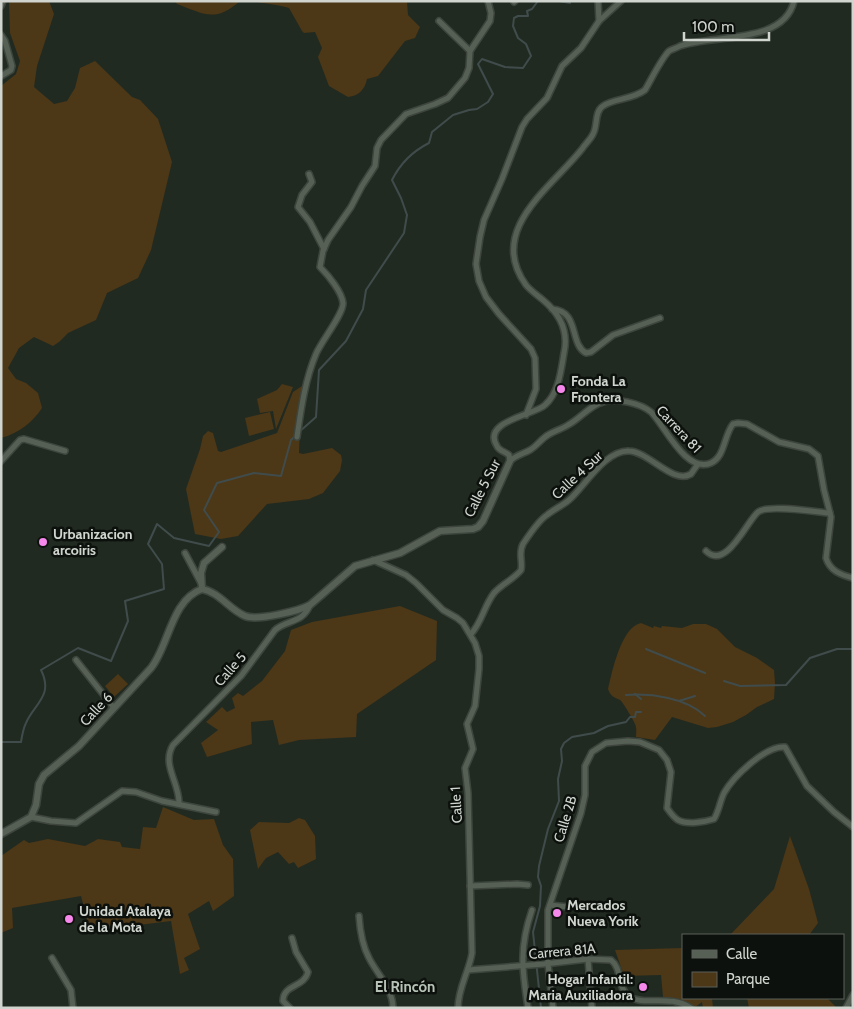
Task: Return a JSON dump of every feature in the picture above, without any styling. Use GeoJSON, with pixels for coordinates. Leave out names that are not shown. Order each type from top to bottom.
{"type":"FeatureCollection","features":[{"type":"Feature","properties":{"kind":"street"},"geometry":{"type":"LineString","coordinates":[[1,6],[3,1]]}},
{"type":"Feature","properties":{"kind":"street"},"geometry":{"type":"LineString","coordinates":[[297,437],[305,390],[316,354],[341,312],[343,305],[328,275],[320,267],[324,249],[372,171],[377,148],[381,140],[406,114],[445,99],[458,88],[465,78],[469,68],[470,51],[490,21],[491,13],[488,1]]}},
{"type":"Feature","properties":{"kind":"street"},"geometry":{"type":"LineString","coordinates":[[598,1],[599,21]]}},
{"type":"Feature","properties":{"kind":"street"},"geometry":{"type":"LineString","coordinates":[[526,415],[536,389],[535,358],[531,349],[486,297],[477,273],[477,250],[484,220],[502,179],[517,136],[527,119],[547,98],[562,66],[580,49],[599,21],[622,1]]}},
{"type":"Feature","properties":{"kind":"street"},"geometry":{"type":"LineString","coordinates":[[510,461],[508,453],[497,446],[495,438],[497,432],[505,422],[538,410],[550,400],[558,384],[566,347],[564,327],[552,309],[526,286],[517,267],[514,246],[516,232],[520,223],[549,184],[568,166],[594,134],[599,110],[603,106],[626,100],[645,90],[670,50],[689,43],[750,35],[769,29],[786,18],[794,1]]}},
{"type":"Feature","properties":{"kind":"street"},"geometry":{"type":"LineString","coordinates":[[439,21],[470,51]]}},
{"type":"Feature","properties":{"kind":"street"},"geometry":{"type":"LineString","coordinates":[[1,35],[5,41],[12,66],[11,70],[1,76]]}},
{"type":"Feature","properties":{"kind":"street"},"geometry":{"type":"LineString","coordinates":[[309,174],[312,182],[302,196],[298,207],[310,222],[324,249]]}},
{"type":"Feature","properties":{"kind":"street"},"geometry":{"type":"LineString","coordinates":[[552,309],[560,311],[567,317],[581,349],[586,353],[591,352],[613,335],[660,318]]}},
{"type":"Feature","properties":{"kind":"street","name":"Calle 5 Sur"},"geometry":{"type":"LineString","coordinates":[[310,604],[351,568],[406,550],[440,531],[478,527],[483,521],[510,461],[514,457],[534,447],[548,435],[570,424],[598,403],[609,401],[621,402]]}},
{"type":"Feature","properties":{"kind":"street","name":"Carrera 81"},"geometry":{"type":"LineString","coordinates":[[621,402],[639,406],[650,411],[685,456],[698,464],[712,463],[718,458],[727,432],[733,424],[738,423],[747,424],[779,442],[808,449],[818,456],[831,522],[826,558],[828,564],[836,572],[853,578]]}},
{"type":"Feature","properties":{"kind":"street"},"geometry":{"type":"LineString","coordinates":[[1,461],[20,440],[24,439],[65,451]]}},
{"type":"Feature","properties":{"kind":"street","name":"Calle 4 Sur"},"geometry":{"type":"LineString","coordinates":[[471,634],[480,623],[494,594],[521,570],[520,551],[530,534],[544,517],[574,495],[601,465],[612,457],[626,451],[637,453],[660,467],[681,476],[691,474],[698,464]]}},
{"type":"Feature","properties":{"kind":"street"},"geometry":{"type":"LineString","coordinates":[[706,551],[717,556],[723,553],[734,545],[758,512],[766,509],[784,508],[830,513]]}},
{"type":"Feature","properties":{"kind":"street"},"geometry":{"type":"LineString","coordinates":[[202,587],[201,573],[204,563],[222,547]]}},
{"type":"Feature","properties":{"kind":"street"},"geometry":{"type":"LineString","coordinates":[[185,553],[202,587],[246,616],[252,618],[292,612],[310,604]]}},
{"type":"Feature","properties":{"kind":"street","name":"Calle 1"},"geometry":{"type":"LineString","coordinates":[[372,560],[409,577],[442,610],[460,620],[471,634],[478,650],[479,669],[475,706],[468,724],[473,751],[465,768],[468,793],[472,953],[459,996],[458,1008]]}},
{"type":"Feature","properties":{"kind":"street","name":"Calle 6"},"geometry":{"type":"LineString","coordinates":[[31,817],[36,805],[39,784],[44,775],[79,746],[156,662],[177,614],[189,598],[202,587]]}},
{"type":"Feature","properties":{"kind":"street","name":"Calle 5"},"geometry":{"type":"LineString","coordinates":[[179,804],[176,784],[168,765],[170,751],[179,738],[242,676],[279,626],[303,617],[310,604]]}},
{"type":"Feature","properties":{"kind":"street"},"geometry":{"type":"LineString","coordinates":[[76,660],[114,708]]}},
{"type":"Feature","properties":{"kind":"street","name":"Calle 2B"},"geometry":{"type":"LineString","coordinates":[[553,1008],[548,964],[547,921],[550,905],[581,813],[585,795],[585,766],[592,752],[606,743],[640,742],[659,750],[668,760],[671,772],[667,808],[681,822],[698,822],[714,819],[723,794],[734,778],[761,756],[774,748],[782,746],[787,750],[807,786],[853,827]]}},
{"type":"Feature","properties":{"kind":"street"},"geometry":{"type":"LineString","coordinates":[[1,834],[31,817],[76,823],[122,790],[216,812]]}},
{"type":"Feature","properties":{"kind":"street"},"geometry":{"type":"LineString","coordinates":[[470,886],[528,885]]}},
{"type":"Feature","properties":{"kind":"street"},"geometry":{"type":"LineString","coordinates":[[550,905],[568,907]]}},
{"type":"Feature","properties":{"kind":"street"},"geometry":{"type":"LineString","coordinates":[[528,1008],[522,966],[523,939],[532,910]]}},
{"type":"Feature","properties":{"kind":"street"},"geometry":{"type":"LineString","coordinates":[[359,916],[362,941],[369,958],[389,991],[393,1008]]}},
{"type":"Feature","properties":{"kind":"street"},"geometry":{"type":"LineString","coordinates":[[290,1008],[283,1001],[284,993],[304,980],[308,972],[296,952],[292,938]]}},
{"type":"Feature","properties":{"kind":"street"},"geometry":{"type":"LineString","coordinates":[[52,958],[71,990],[73,1008]]}},
{"type":"Feature","properties":{"kind":"street"},"geometry":{"type":"LineString","coordinates":[[588,959],[592,1008]]}},
{"type":"Feature","properties":{"kind":"street","name":"Carrera 81A"},"geometry":{"type":"LineString","coordinates":[[468,970],[539,965],[588,959],[611,960],[618,967],[621,988],[631,998],[637,1000],[671,1000],[691,1008]]}},
{"type":"Feature","properties":{"kind":"street"},"geometry":{"type":"LineString","coordinates":[[846,1008],[853,995]]}},
{"type":"Feature","properties":{"kind":"green space"},"geometry":{"type":"Polygon","coordinates":[[[9,1],[49,1],[54,14],[37,66],[34,87],[54,104],[67,101],[75,88],[80,68],[95,61],[132,97],[140,100],[158,119],[172,162],[151,250],[138,278],[107,293],[96,320],[68,333],[53,346],[34,337],[19,348],[8,368],[16,379],[26,383],[38,393],[42,408],[24,427],[1,438],[1,86],[16,74],[20,61],[10,33],[9,1]]]}},
{"type":"Feature","properties":{"kind":"green space"},"geometry":{"type":"Polygon","coordinates":[[[175,1],[240,1],[223,12],[209,14],[195,11],[177,4],[175,1]]]}},
{"type":"Feature","properties":{"kind":"green space"},"geometry":{"type":"Polygon","coordinates":[[[253,1],[407,1],[408,15],[420,27],[415,38],[405,41],[378,76],[367,79],[361,91],[348,97],[329,86],[318,57],[322,48],[315,32],[304,33],[289,8],[253,1]]]}},
{"type":"Feature","properties":{"kind":"green space"},"geometry":{"type":"Polygon","coordinates":[[[282,384],[293,387],[276,429],[273,411],[260,413],[257,399],[277,390],[282,384]]]}},
{"type":"Feature","properties":{"kind":"green space"},"geometry":{"type":"Polygon","coordinates":[[[302,386],[304,388],[301,403],[299,453],[303,454],[332,448],[341,455],[340,471],[323,493],[309,499],[267,504],[238,536],[221,539],[195,534],[186,489],[203,436],[208,431],[213,433],[218,451],[221,452],[277,433],[293,392],[302,386]]]}},
{"type":"Feature","properties":{"kind":"green space"},"geometry":{"type":"Polygon","coordinates":[[[270,412],[274,429],[249,436],[245,418],[270,412]]]}},
{"type":"Feature","properties":{"kind":"green space"},"geometry":{"type":"Polygon","coordinates":[[[400,606],[437,621],[436,660],[357,714],[356,737],[299,740],[279,745],[273,720],[251,722],[252,744],[207,757],[201,743],[218,730],[206,722],[222,707],[227,712],[235,708],[232,698],[238,693],[243,696],[262,681],[285,651],[291,630],[312,622],[400,606]]]}},
{"type":"Feature","properties":{"kind":"green space"},"geometry":{"type":"Polygon","coordinates":[[[641,623],[653,628],[654,626],[661,628],[662,626],[682,628],[693,624],[706,624],[717,629],[735,647],[757,658],[774,670],[774,699],[733,722],[717,727],[708,728],[672,717],[655,740],[636,737],[636,726],[631,716],[621,701],[614,697],[608,689],[623,641],[634,626],[641,623]]]}},
{"type":"Feature","properties":{"kind":"green space"},"geometry":{"type":"Polygon","coordinates":[[[118,674],[128,684],[114,697],[105,686],[118,674]]]}},
{"type":"Feature","properties":{"kind":"green space"},"geometry":{"type":"Polygon","coordinates":[[[163,807],[194,820],[214,819],[223,845],[233,859],[234,896],[213,911],[209,901],[188,914],[200,949],[184,958],[189,970],[180,974],[171,921],[90,931],[81,896],[12,908],[13,928],[1,933],[1,856],[24,840],[29,843],[48,839],[85,846],[98,839],[120,842],[122,847],[140,849],[143,827],[156,828],[163,807]]]}},
{"type":"Feature","properties":{"kind":"green space"},"geometry":{"type":"Polygon","coordinates":[[[299,818],[305,820],[315,836],[316,859],[298,868],[294,862],[289,864],[278,852],[266,858],[258,869],[250,830],[259,822],[289,823],[299,818]]]}},
{"type":"Feature","properties":{"kind":"green space"},"geometry":{"type":"Polygon","coordinates":[[[790,836],[809,889],[818,923],[810,934],[731,934],[774,889],[790,836]]]}},
{"type":"Feature","properties":{"kind":"green space"},"geometry":{"type":"Polygon","coordinates":[[[682,948],[682,999],[712,999],[713,1008],[703,1008],[702,1002],[694,1008],[663,997],[661,975],[624,976],[615,950],[682,948]]]}},
{"type":"Feature","properties":{"kind":"green space"},"geometry":{"type":"Polygon","coordinates":[[[747,999],[828,999],[837,1008],[749,1008],[747,999]]]}},
{"type":"Feature","properties":{"kind":"waterway"},"geometry":{"type":"LineString","coordinates":[[299,432],[316,417],[319,370],[346,341],[363,309],[366,290],[404,233],[407,215],[392,180],[395,174],[412,154],[429,143],[432,132],[453,115],[477,109],[488,102],[493,94],[478,64],[482,59],[505,67],[523,68],[531,56],[526,44],[518,38],[513,26],[514,18],[528,16],[527,11],[532,9],[538,1]]}},
{"type":"Feature","properties":{"kind":"waterway"},"geometry":{"type":"LineString","coordinates":[[559,1],[570,3],[570,1]]}},
{"type":"Feature","properties":{"kind":"waterway"},"geometry":{"type":"LineString","coordinates":[[1,742],[21,742],[23,730],[29,716],[44,693],[44,679],[41,670],[78,648],[111,661],[128,621],[125,601],[164,589],[162,564],[148,544],[157,524],[174,538],[209,546],[219,532],[204,510],[217,483],[254,473],[281,476],[291,440],[296,435]]}},
{"type":"Feature","properties":{"kind":"waterway"},"geometry":{"type":"LineString","coordinates":[[646,649],[705,673]]}},
{"type":"Feature","properties":{"kind":"waterway"},"geometry":{"type":"LineString","coordinates":[[724,681],[740,686],[786,685],[810,658],[837,649],[853,649]]}},
{"type":"Feature","properties":{"kind":"waterway"},"geometry":{"type":"LineString","coordinates":[[635,694],[641,699]]}},
{"type":"Feature","properties":{"kind":"waterway"},"geometry":{"type":"LineString","coordinates":[[626,695],[668,698],[689,705],[705,716]]}},
{"type":"Feature","properties":{"kind":"waterway"},"geometry":{"type":"LineString","coordinates":[[679,701],[695,696]]}},
{"type":"Feature","properties":{"kind":"waterway"},"geometry":{"type":"LineString","coordinates":[[541,1008],[533,932],[540,906],[539,866],[548,829],[559,801],[558,779],[562,761],[561,749],[564,743],[572,737],[594,733],[608,726],[626,722],[630,717],[635,717],[636,712],[641,712]]}},
{"type":"Feature","properties":{"kind":"place","name":"Fonda La Frontera"},"geometry":{"type":"Point","coordinates":[561,389]}},
{"type":"Feature","properties":{"kind":"place","name":"Urbanizacion arcoiris"},"geometry":{"type":"Point","coordinates":[43,542]}},
{"type":"Feature","properties":{"kind":"place","name":"Mercados Nueva Yorik"},"geometry":{"type":"Point","coordinates":[557,913]}},
{"type":"Feature","properties":{"kind":"place","name":"Unidad Atalaya de la Mota"},"geometry":{"type":"Point","coordinates":[69,919]}},
{"type":"Feature","properties":{"kind":"place","name":"Hogar Infantil: Maria Auxiliadora"},"geometry":{"type":"Point","coordinates":[643,987]}},
{"type":"Feature","properties":{"kind":"district","name":"El Rincón"},"geometry":{"type":"Point","coordinates":[405,987]}}]}
